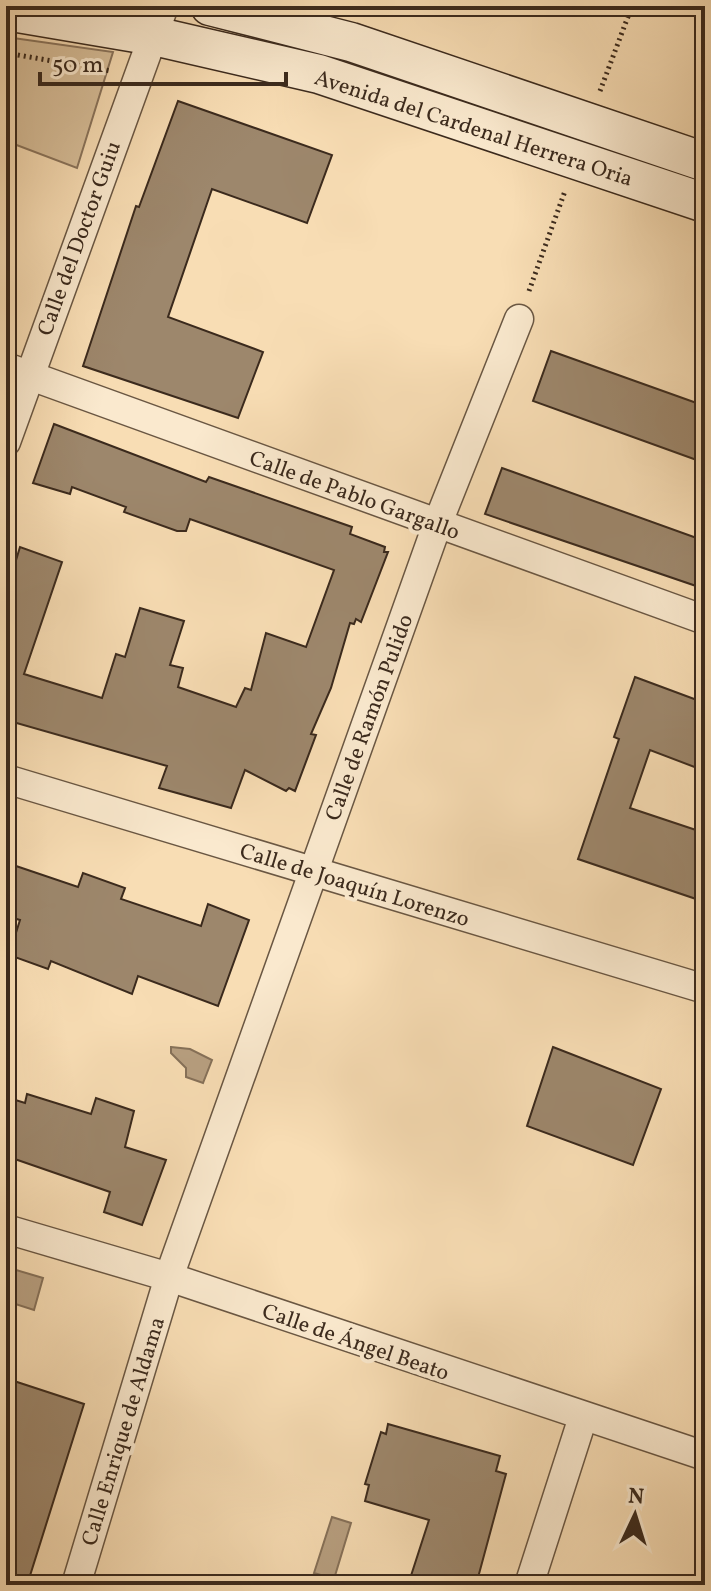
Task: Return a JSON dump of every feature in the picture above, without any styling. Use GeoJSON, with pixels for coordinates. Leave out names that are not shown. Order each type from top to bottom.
{"type":"FeatureCollection","features":[{"type":"Feature","properties":{"kind":"main road","name":"Avenida del Cardenal Herrera Oria"},"geometry":{"type":"LineString","coordinates":[[210,6],[351,42],[705,162]]}},
{"type":"Feature","properties":{"kind":"main road","name":"Avenida del Cardenal Herrera Oria"},"geometry":{"type":"LineString","coordinates":[[6,11],[159,21],[705,203]]}},
{"type":"Feature","properties":{"kind":"street","name":"Calle del Doctor Guiu"},"geometry":{"type":"LineString","coordinates":[[6,442],[17,371],[159,21]]}},
{"type":"Feature","properties":{"kind":"street","name":"Calle de Ramón Pulido"},"geometry":{"type":"LineString","coordinates":[[169,1277],[437,525],[519,319]]}},
{"type":"Feature","properties":{"kind":"street","name":"Calle de Pablo Gargallo"},"geometry":{"type":"LineString","coordinates":[[17,371],[705,620]]}},
{"type":"Feature","properties":{"kind":"street","name":"Calle de Joaquín Lorenzo"},"geometry":{"type":"LineString","coordinates":[[6,779],[705,989]]}},
{"type":"Feature","properties":{"kind":"street","name":"Calle de Ángel Beato"},"geometry":{"type":"LineString","coordinates":[[6,1229],[169,1277],[705,1456]]}},
{"type":"Feature","properties":{"kind":"street","name":"Calle Enrique de Aldama"},"geometry":{"type":"LineString","coordinates":[[76,1585],[169,1277]]}},
{"type":"Feature","properties":{"kind":"street"},"geometry":{"type":"LineString","coordinates":[[529,1585],[583,1417]]}},
{"type":"Feature","properties":{"kind":"path","name":"Avenida del Cardenal Herrera Oria"},"geometry":{"type":"LineString","coordinates":[[587,123],[632,6]]}},
{"type":"Feature","properties":{"kind":"path"},"geometry":{"type":"LineString","coordinates":[[6,53],[123,73],[135,80]]}},
{"type":"Feature","properties":{"kind":"path"},"geometry":{"type":"LineString","coordinates":[[519,319],[576,160]]}},
{"type":"Feature","properties":{"kind":"shaded area"},"geometry":{"type":"Polygon","coordinates":[[[6,37],[113,52],[77,168],[6,141],[6,37]]]}},
{"type":"Feature","properties":{"kind":"shaded area"},"geometry":{"type":"Polygon","coordinates":[[[171,1047],[190,1049],[212,1060],[203,1083],[186,1077],[186,1068],[171,1053],[171,1047]]]}},
{"type":"Feature","properties":{"kind":"shaded area"},"geometry":{"type":"Polygon","coordinates":[[[6,1267],[43,1278],[34,1310],[6,1301],[6,1267]]]}},
{"type":"Feature","properties":{"kind":"shaded area"},"geometry":{"type":"Polygon","coordinates":[[[332,1517],[351,1523],[334,1579],[314,1573],[332,1517]]]}},
{"type":"Feature","properties":{"kind":"building"},"geometry":{"type":"Polygon","coordinates":[[[178,101],[332,155],[307,223],[212,189],[168,317],[263,352],[238,418],[83,366],[136,206],[139,207],[178,101]]]}},
{"type":"Feature","properties":{"kind":"building"},"geometry":{"type":"Polygon","coordinates":[[[551,351],[705,406],[705,463],[533,401],[551,351]]]}},
{"type":"Feature","properties":{"kind":"building"},"geometry":{"type":"Polygon","coordinates":[[[54,424],[206,482],[209,477],[352,527],[350,534],[385,547],[384,552],[388,552],[361,622],[356,619],[354,624],[350,623],[331,688],[311,734],[316,735],[295,791],[289,788],[286,791],[245,770],[231,808],[159,788],[167,766],[6,720],[6,607],[10,596],[6,595],[20,547],[62,562],[24,674],[102,698],[116,654],[125,657],[140,608],[184,621],[170,665],[183,668],[178,687],[236,707],[245,688],[251,690],[266,633],[306,647],[334,570],[190,519],[186,531],[177,531],[124,512],[126,507],[72,487],[70,494],[33,483],[54,424]]]}},
{"type":"Feature","properties":{"kind":"building"},"geometry":{"type":"Polygon","coordinates":[[[502,468],[705,541],[705,589],[485,514],[502,468]]]}},
{"type":"Feature","properties":{"kind":"building"},"geometry":{"type":"Polygon","coordinates":[[[635,677],[705,703],[705,771],[650,750],[630,808],[705,833],[705,902],[578,859],[619,739],[614,737],[635,677]]]}},
{"type":"Feature","properties":{"kind":"building"},"geometry":{"type":"Polygon","coordinates":[[[16,866],[78,887],[83,873],[125,888],[121,899],[201,926],[208,904],[249,920],[218,1006],[138,976],[132,994],[51,961],[48,969],[9,955],[20,920],[6,916],[6,873],[12,875],[16,866]]]}},
{"type":"Feature","properties":{"kind":"building"},"geometry":{"type":"Polygon","coordinates":[[[553,1047],[661,1089],[633,1165],[527,1126],[553,1047]]]}},
{"type":"Feature","properties":{"kind":"building"},"geometry":{"type":"Polygon","coordinates":[[[27,1094],[91,1114],[96,1098],[134,1111],[125,1147],[166,1160],[142,1225],[104,1212],[110,1192],[6,1156],[6,1097],[25,1103],[27,1094]]]}},
{"type":"Feature","properties":{"kind":"building"},"geometry":{"type":"Polygon","coordinates":[[[14,1381],[84,1404],[28,1582],[6,1575],[6,1406],[14,1381]]]}},
{"type":"Feature","properties":{"kind":"building"},"geometry":{"type":"Polygon","coordinates":[[[388,1424],[500,1456],[496,1471],[506,1474],[476,1585],[408,1585],[429,1520],[365,1501],[369,1485],[365,1484],[381,1432],[386,1434],[388,1424]]]}}]}
